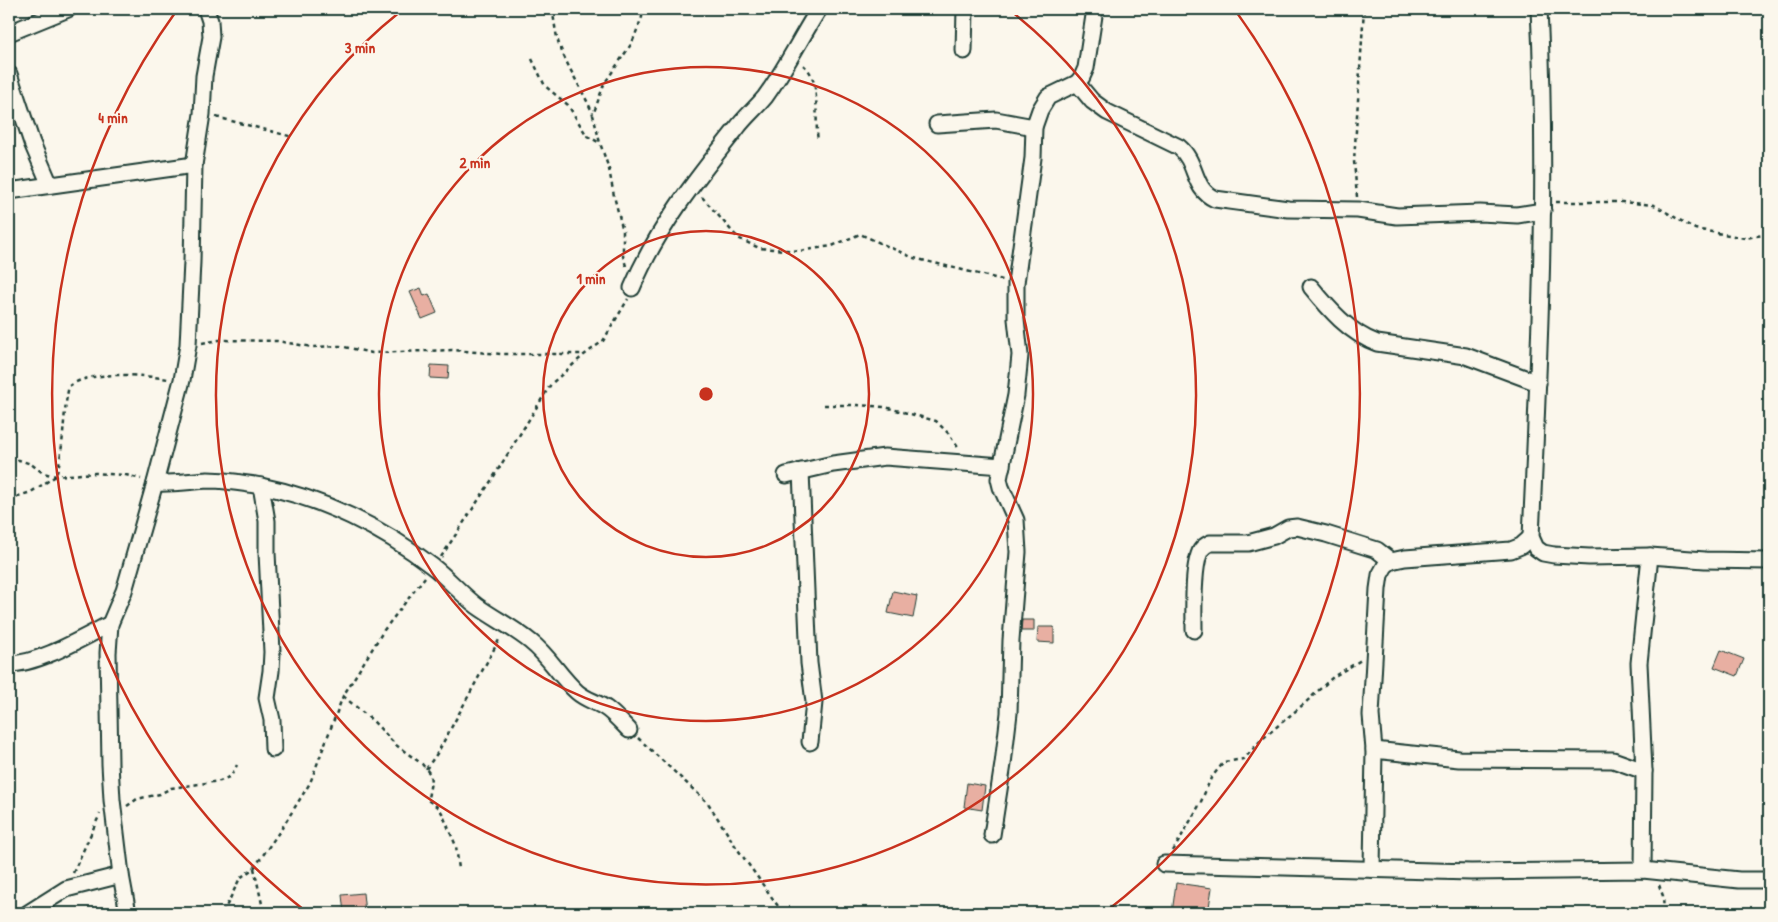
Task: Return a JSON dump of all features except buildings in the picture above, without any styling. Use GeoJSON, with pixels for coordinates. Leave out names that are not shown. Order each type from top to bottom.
{"type":"FeatureCollection","features":[{"type":"Feature","properties":{"kind":"street"},"geometry":{"type":"LineString","coordinates":[[9,33],[68,9]]}},
{"type":"Feature","properties":{"kind":"street"},"geometry":{"type":"LineString","coordinates":[[128,913],[121,875],[112,800],[108,653],[110,624],[124,591],[155,483],[182,380],[188,345],[194,165],[202,114],[204,76],[211,37],[210,21],[206,9]]}},
{"type":"Feature","properties":{"kind":"street"},"geometry":{"type":"LineString","coordinates":[[632,288],[642,264],[662,228],[692,185],[764,97],[819,9]]}},
{"type":"Feature","properties":{"kind":"street"},"geometry":{"type":"LineString","coordinates":[[964,51],[965,9]]}},
{"type":"Feature","properties":{"kind":"street"},"geometry":{"type":"LineString","coordinates":[[992,835],[1009,713],[1011,640],[1018,552],[1016,520],[999,479],[1016,395],[1020,355],[1016,318],[1016,283],[1033,158],[1034,127],[1040,110],[1048,98],[1077,83],[1082,77],[1086,68],[1095,9]]}},
{"type":"Feature","properties":{"kind":"street"},"geometry":{"type":"LineString","coordinates":[[1539,9],[1542,211],[1538,383],[1531,537],[1536,548],[1543,553],[1589,557],[1650,556],[1705,560],[1769,561]]}},
{"type":"Feature","properties":{"kind":"street"},"geometry":{"type":"LineString","coordinates":[[9,74],[32,143],[50,185]]}},
{"type":"Feature","properties":{"kind":"street"},"geometry":{"type":"LineString","coordinates":[[1077,83],[1092,101],[1107,112],[1179,147],[1190,158],[1198,184],[1206,195],[1228,202],[1288,208],[1358,210],[1397,216],[1480,213],[1517,215],[1542,211]]}},
{"type":"Feature","properties":{"kind":"street"},"geometry":{"type":"LineString","coordinates":[[937,124],[996,120],[1034,127]]}},
{"type":"Feature","properties":{"kind":"street"},"geometry":{"type":"LineString","coordinates":[[9,191],[194,165]]}},
{"type":"Feature","properties":{"kind":"street"},"geometry":{"type":"LineString","coordinates":[[1311,287],[1330,310],[1363,338],[1377,343],[1466,356],[1538,383]]}},
{"type":"Feature","properties":{"kind":"street"},"geometry":{"type":"LineString","coordinates":[[786,475],[832,464],[885,457],[1002,466]]}},
{"type":"Feature","properties":{"kind":"street"},"geometry":{"type":"LineString","coordinates":[[801,472],[809,664],[814,702],[810,742]]}},
{"type":"Feature","properties":{"kind":"street"},"geometry":{"type":"LineString","coordinates":[[155,483],[172,484],[208,480],[262,486],[296,495],[337,511],[392,539],[433,567],[477,606],[531,642],[548,658],[566,682],[578,694],[606,709],[629,730]]}},
{"type":"Feature","properties":{"kind":"street"},"geometry":{"type":"LineString","coordinates":[[262,486],[267,521],[272,652],[268,698],[272,720],[272,749]]}},
{"type":"Feature","properties":{"kind":"street"},"geometry":{"type":"LineString","coordinates":[[1194,630],[1194,594],[1198,560],[1201,551],[1210,543],[1248,543],[1274,536],[1288,528],[1297,527],[1377,550],[1391,561]]}},
{"type":"Feature","properties":{"kind":"street"},"geometry":{"type":"LineString","coordinates":[[1372,869],[1374,750],[1371,715],[1373,653],[1380,576],[1385,566],[1391,561],[1404,558],[1511,550],[1521,546],[1531,537]]}},
{"type":"Feature","properties":{"kind":"street"},"geometry":{"type":"LineString","coordinates":[[1649,871],[1639,663],[1650,556]]}},
{"type":"Feature","properties":{"kind":"street"},"geometry":{"type":"LineString","coordinates":[[9,664],[19,664],[41,657],[110,624]]}},
{"type":"Feature","properties":{"kind":"street"},"geometry":{"type":"LineString","coordinates":[[1374,750],[1459,759],[1614,760],[1644,771]]}},
{"type":"Feature","properties":{"kind":"street"},"geometry":{"type":"LineString","coordinates":[[1164,864],[1481,872],[1649,871],[1739,880],[1769,880]]}},
{"type":"Feature","properties":{"kind":"street"},"geometry":{"type":"LineString","coordinates":[[28,913],[66,889],[121,875]]}},
{"type":"Feature","properties":{"kind":"path"},"geometry":{"type":"LineString","coordinates":[[223,913],[240,878],[254,868],[310,783],[343,696],[384,630],[446,552],[550,384],[584,354],[603,341],[626,304],[632,288],[623,256],[623,231],[609,169],[593,115],[584,93],[560,48],[554,29],[552,9]]}},
{"type":"Feature","properties":{"kind":"path"},"geometry":{"type":"LineString","coordinates":[[593,115],[604,84],[632,43],[642,17],[643,9]]}},
{"type":"Feature","properties":{"kind":"path"},"geometry":{"type":"LineString","coordinates":[[1350,9],[1363,13]]}},
{"type":"Feature","properties":{"kind":"path"},"geometry":{"type":"LineString","coordinates":[[1358,210],[1354,161],[1364,9]]}},
{"type":"Feature","properties":{"kind":"path"},"geometry":{"type":"LineString","coordinates":[[532,59],[545,86],[568,105],[588,136],[600,143]]}},
{"type":"Feature","properties":{"kind":"path"},"geometry":{"type":"LineString","coordinates":[[787,61],[804,65],[811,72],[815,84],[818,140]]}},
{"type":"Feature","properties":{"kind":"path"},"geometry":{"type":"LineString","coordinates":[[202,114],[293,137]]}},
{"type":"Feature","properties":{"kind":"path"},"geometry":{"type":"LineString","coordinates":[[692,185],[738,238],[759,248],[799,251],[832,246],[860,234],[914,258],[1016,283]]}},
{"type":"Feature","properties":{"kind":"path"},"geometry":{"type":"LineString","coordinates":[[1542,211],[1557,202],[1622,202],[1654,205],[1695,229],[1746,238],[1769,234]]}},
{"type":"Feature","properties":{"kind":"path"},"geometry":{"type":"LineString","coordinates":[[188,345],[219,340],[277,341],[312,347],[340,346],[372,353],[452,350],[501,354],[584,354]]}},
{"type":"Feature","properties":{"kind":"path"},"geometry":{"type":"LineString","coordinates":[[9,499],[30,492],[56,476],[62,458],[66,398],[69,386],[76,381],[112,375],[182,380]]}},
{"type":"Feature","properties":{"kind":"path"},"geometry":{"type":"LineString","coordinates":[[824,406],[857,404],[885,407],[936,422],[949,434],[968,464]]}},
{"type":"Feature","properties":{"kind":"path"},"geometry":{"type":"LineString","coordinates":[[9,460],[19,460],[31,464],[43,473],[56,476],[95,473],[126,475],[155,483]]}},
{"type":"Feature","properties":{"kind":"path"},"geometry":{"type":"LineString","coordinates":[[426,769],[438,752],[506,625]]}},
{"type":"Feature","properties":{"kind":"path"},"geometry":{"type":"LineString","coordinates":[[1164,864],[1177,846],[1200,804],[1211,778],[1224,762],[1244,759],[1261,740],[1333,677],[1373,653]]}},
{"type":"Feature","properties":{"kind":"path"},"geometry":{"type":"LineString","coordinates":[[343,696],[373,721],[396,745],[422,764],[430,774],[431,782],[428,798],[442,813],[456,846],[459,869]]}},
{"type":"Feature","properties":{"kind":"path"},"geometry":{"type":"LineString","coordinates":[[629,730],[708,803],[736,847],[783,913]]}},
{"type":"Feature","properties":{"kind":"path"},"geometry":{"type":"LineString","coordinates":[[115,823],[122,816],[126,806],[137,799],[160,794],[171,788],[220,781],[231,776],[237,765]]}},
{"type":"Feature","properties":{"kind":"path"},"geometry":{"type":"LineString","coordinates":[[66,889],[100,813],[112,800]]}},
{"type":"Feature","properties":{"kind":"path"},"geometry":{"type":"LineString","coordinates":[[254,868],[264,913]]}},
{"type":"Feature","properties":{"kind":"path"},"geometry":{"type":"LineString","coordinates":[[1649,871],[1663,896],[1664,913]]}}]}
